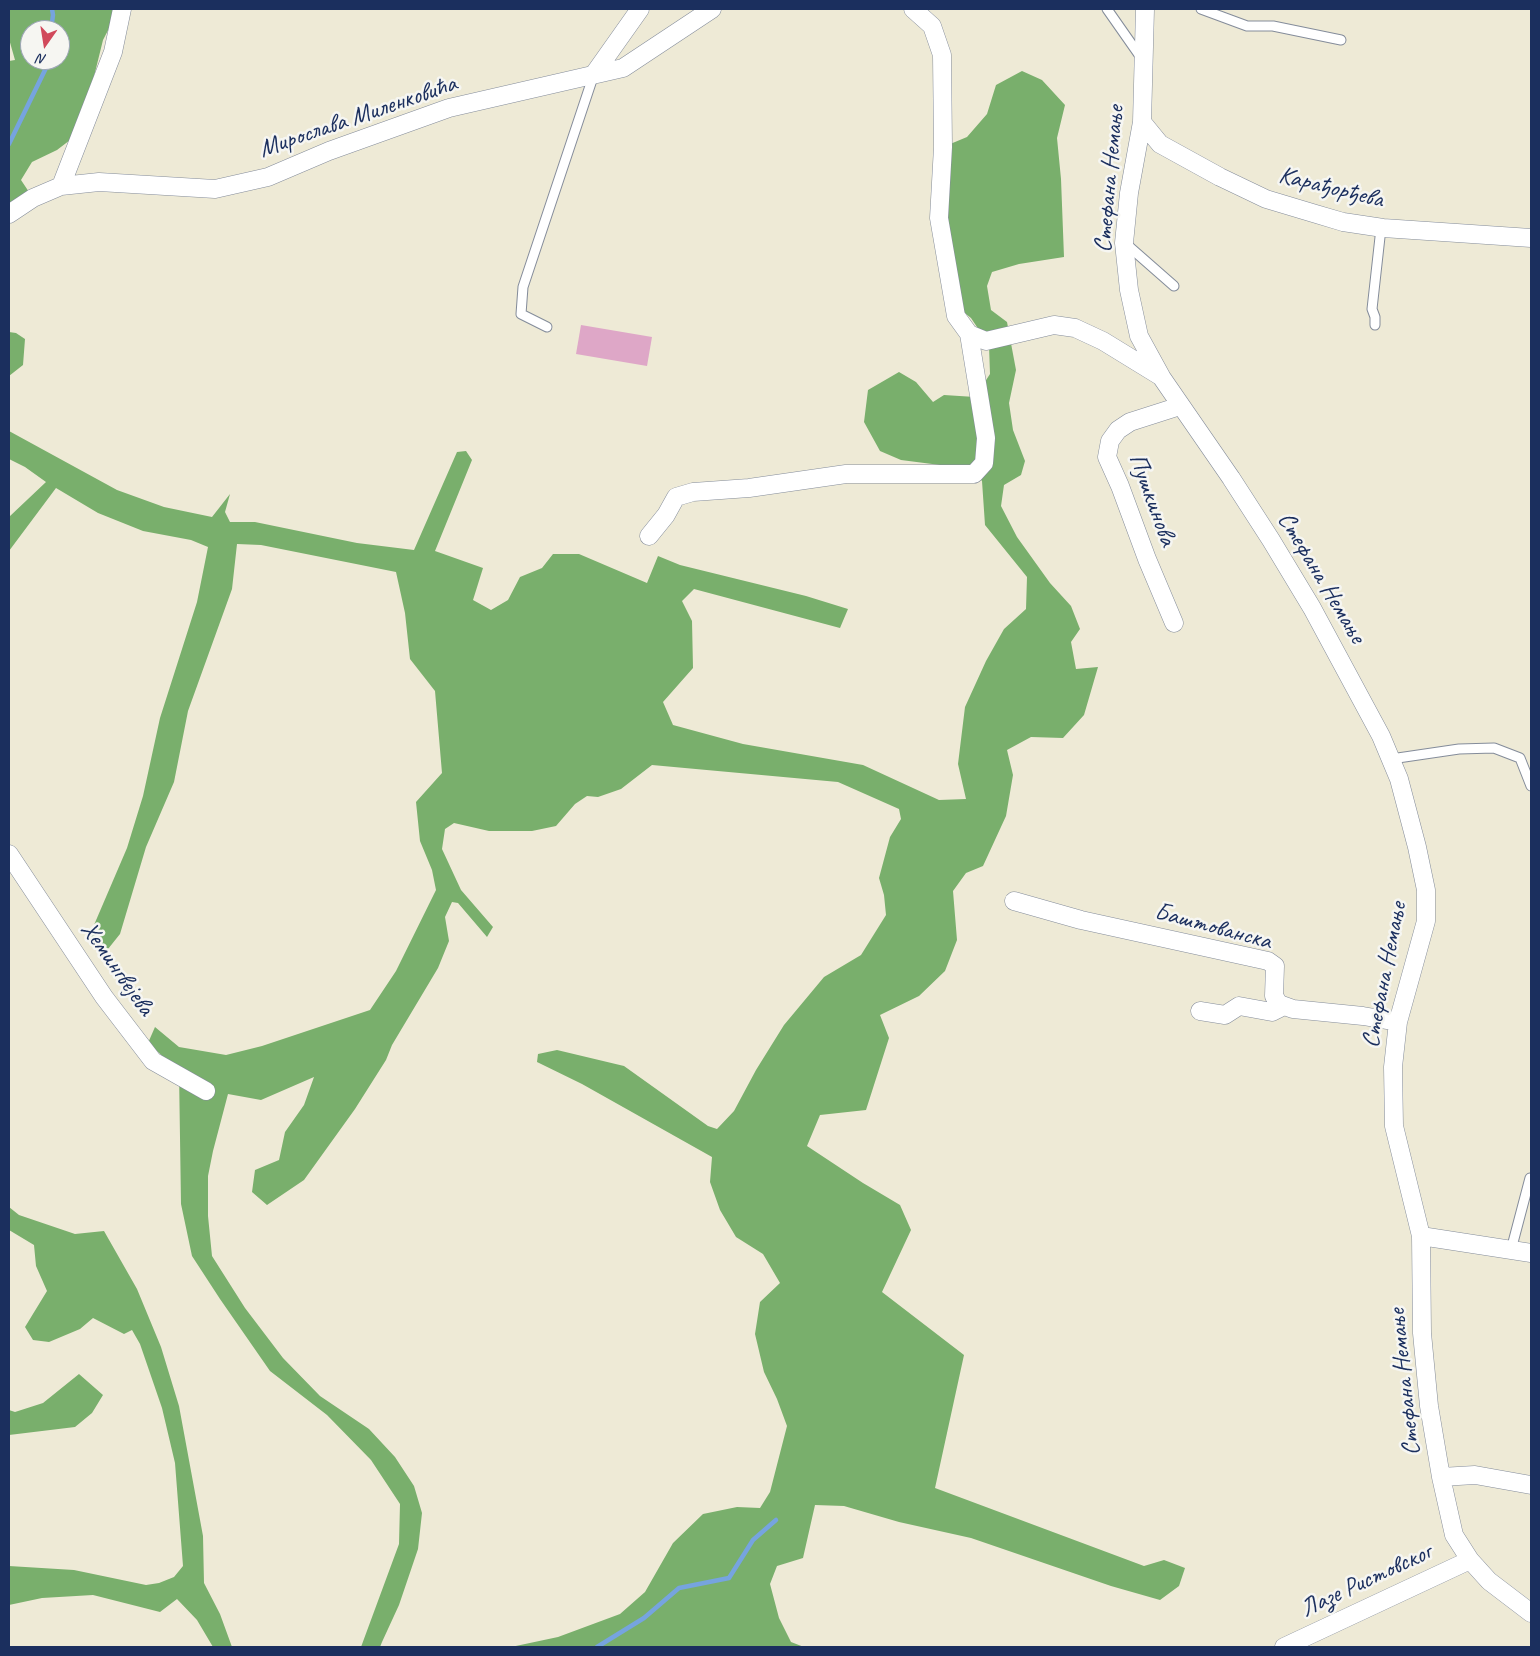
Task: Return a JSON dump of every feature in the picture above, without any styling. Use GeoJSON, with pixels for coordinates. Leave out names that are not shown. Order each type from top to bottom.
{"type":"FeatureCollection","features":[{"type":"Feature","properties":{"kind":"street"},"geometry":{"type":"LineString","coordinates":[[61,186],[113,52],[122,9]]}},
{"type":"Feature","properties":{"kind":"street"},"geometry":{"type":"LineString","coordinates":[[594,74],[640,9]]}},
{"type":"Feature","properties":{"kind":"street","name":"Мирослава Миленковића"},"geometry":{"type":"LineString","coordinates":[[9,214],[33,198],[61,186],[99,182],[215,189],[268,177],[329,151],[450,108],[623,68],[712,9]]}},
{"type":"Feature","properties":{"kind":"street"},"geometry":{"type":"LineString","coordinates":[[649,536],[666,515],[676,497],[693,492],[749,488],[846,474],[974,474],[984,463],[986,438],[969,334],[956,316],[940,218],[943,147],[942,55],[932,26],[913,9]]}},
{"type":"Feature","properties":{"kind":"street","name":"Стефана Немање"},"geometry":{"type":"LineString","coordinates":[[1145,9],[1142,122],[1128,193],[1124,243],[1129,290],[1139,336],[1162,378],[1231,478],[1307,600],[1347,670],[1381,736],[1398,779],[1417,847],[1426,890],[1426,920],[1398,1022],[1393,1067],[1394,1126],[1421,1236],[1422,1333],[1429,1406],[1441,1477],[1454,1534],[1470,1560],[1489,1580],[1531,1612]]}},
{"type":"Feature","properties":{"kind":"street","name":"Карађорђева"},"geometry":{"type":"LineString","coordinates":[[1142,122],[1160,144],[1220,177],[1266,199],[1343,222],[1381,228],[1531,238]]}},
{"type":"Feature","properties":{"kind":"street","name":"Стефана Немање"},"geometry":{"type":"LineString","coordinates":[[969,334],[986,341],[1054,325],[1075,328],[1103,341],[1162,378]]}},
{"type":"Feature","properties":{"kind":"street","name":"Пушкинова"},"geometry":{"type":"LineString","coordinates":[[1174,623],[1107,457],[1110,442],[1118,430],[1130,422],[1180,406]]}},
{"type":"Feature","properties":{"kind":"street","name":"Хемингвејева"},"geometry":{"type":"LineString","coordinates":[[9,854],[104,997],[153,1061],[206,1091]]}},
{"type":"Feature","properties":{"kind":"street","name":"Баштованска"},"geometry":{"type":"LineString","coordinates":[[1014,901],[1081,920],[1268,961],[1275,966],[1274,996],[1279,1004],[1284,1006]]}},
{"type":"Feature","properties":{"kind":"street"},"geometry":{"type":"LineString","coordinates":[[1200,1011],[1224,1015],[1239,1006],[1272,1012],[1284,1006],[1293,1009],[1363,1016],[1398,1022]]}},
{"type":"Feature","properties":{"kind":"street"},"geometry":{"type":"LineString","coordinates":[[1421,1236],[1531,1253]]}},
{"type":"Feature","properties":{"kind":"street"},"geometry":{"type":"LineString","coordinates":[[1441,1477],[1475,1474],[1531,1485]]}},
{"type":"Feature","properties":{"kind":"street","name":"Лазе Ристовског"},"geometry":{"type":"LineString","coordinates":[[1284,1647],[1470,1560]]}},
{"type":"Feature","properties":{"kind":"lane"},"geometry":{"type":"LineString","coordinates":[[1107,9],[1144,61]]}},
{"type":"Feature","properties":{"kind":"lane"},"geometry":{"type":"LineString","coordinates":[[1201,9],[1247,26],[1273,26],[1341,40]]}},
{"type":"Feature","properties":{"kind":"lane"},"geometry":{"type":"LineString","coordinates":[[547,327],[521,314],[523,287],[594,74]]}},
{"type":"Feature","properties":{"kind":"lane"},"geometry":{"type":"LineString","coordinates":[[1375,325],[1372,309],[1381,228]]}},
{"type":"Feature","properties":{"kind":"lane"},"geometry":{"type":"LineString","coordinates":[[1124,243],[1174,286]]}},
{"type":"Feature","properties":{"kind":"lane"},"geometry":{"type":"LineString","coordinates":[[1390,759],[1459,749],[1494,748],[1520,758],[1531,786]]}},
{"type":"Feature","properties":{"kind":"lane"},"geometry":{"type":"LineString","coordinates":[[1511,1250],[1530,1178]]}},
{"type":"Feature","properties":{"kind":"green space"},"geometry":{"type":"Polygon","coordinates":[[[9,9],[119,9],[103,40],[83,121],[74,137],[57,150],[32,162],[21,180],[33,198],[9,214],[9,61],[15,60],[9,39],[9,9]]]}},
{"type":"Feature","properties":{"kind":"green space"},"geometry":{"type":"Polygon","coordinates":[[[1022,71],[1042,80],[1065,105],[1057,138],[1061,179],[1064,257],[1019,264],[992,272],[987,286],[991,310],[1007,322],[1016,370],[1009,403],[1013,430],[1025,461],[1021,475],[1004,485],[1001,506],[1017,537],[1050,583],[1071,606],[1080,629],[1071,642],[1076,669],[1098,667],[1084,715],[1063,738],[1031,737],[1007,750],[1013,775],[1006,816],[983,866],[966,873],[953,891],[957,940],[945,971],[919,996],[880,1015],[889,1038],[866,1110],[820,1115],[807,1146],[900,1205],[911,1230],[882,1292],[964,1355],[935,1488],[1144,1566],[1164,1560],[1185,1568],[1179,1586],[1160,1600],[1111,1586],[971,1538],[899,1522],[844,1506],[815,1505],[803,1558],[777,1566],[770,1584],[779,1618],[791,1642],[804,1647],[511,1647],[558,1637],[620,1614],[645,1592],[673,1543],[703,1514],[737,1507],[760,1508],[770,1492],[787,1426],[764,1372],[755,1334],[760,1302],[780,1283],[763,1254],[736,1237],[720,1210],[710,1182],[712,1157],[582,1084],[537,1062],[538,1054],[557,1050],[624,1066],[708,1126],[717,1129],[734,1111],[756,1070],[784,1025],[824,977],[861,955],[886,915],[884,895],[879,878],[890,837],[901,819],[899,809],[838,782],[652,765],[621,789],[598,797],[587,796],[575,804],[556,826],[532,831],[489,831],[454,823],[445,829],[442,849],[461,890],[493,927],[487,937],[458,903],[452,902],[445,917],[449,941],[438,968],[392,1045],[386,1060],[355,1109],[304,1180],[267,1205],[252,1192],[255,1170],[279,1160],[285,1132],[304,1105],[314,1077],[261,1100],[228,1094],[208,1176],[208,1216],[212,1256],[245,1308],[283,1358],[320,1396],[369,1429],[395,1457],[414,1486],[422,1513],[418,1549],[399,1605],[380,1647],[361,1647],[399,1544],[400,1504],[371,1460],[327,1415],[270,1371],[192,1256],[181,1204],[179,1071],[148,1043],[155,1027],[179,1047],[226,1055],[262,1046],[370,1010],[396,971],[436,890],[432,870],[420,841],[416,802],[442,773],[435,691],[410,659],[405,613],[396,572],[261,545],[237,544],[232,589],[188,711],[174,782],[146,847],[120,934],[108,949],[88,939],[127,848],[143,796],[160,718],[197,602],[208,547],[191,540],[143,531],[98,513],[56,488],[9,551],[9,517],[46,482],[25,467],[9,459],[9,431],[117,490],[164,507],[212,517],[230,494],[225,512],[230,522],[255,522],[357,543],[414,550],[457,452],[466,451],[472,460],[435,551],[483,568],[473,600],[491,610],[508,600],[520,577],[542,568],[553,554],[579,554],[647,583],[658,556],[680,565],[806,596],[848,609],[840,628],[694,589],[682,601],[692,621],[693,668],[663,702],[673,725],[743,744],[863,765],[939,800],[966,799],[958,764],[965,707],[986,661],[1004,629],[1026,609],[1027,577],[985,525],[982,481],[971,469],[901,460],[880,451],[864,422],[868,390],[899,372],[916,382],[933,402],[944,395],[975,397],[990,374],[989,345],[971,318],[952,303],[943,147],[967,137],[987,114],[996,85],[1022,71]]]}},
{"type":"Feature","properties":{"kind":"green space"},"geometry":{"type":"Polygon","coordinates":[[[9,332],[16,333],[25,339],[23,365],[9,376],[9,332]]]}},
{"type":"Feature","properties":{"kind":"green space"},"geometry":{"type":"Polygon","coordinates":[[[9,1207],[19,1215],[75,1234],[104,1231],[137,1289],[161,1347],[179,1406],[203,1536],[204,1583],[220,1614],[232,1647],[213,1647],[197,1620],[177,1599],[160,1612],[93,1595],[42,1598],[9,1605],[9,1566],[74,1570],[146,1585],[159,1583],[174,1577],[183,1566],[175,1463],[162,1408],[140,1344],[132,1330],[124,1334],[93,1318],[80,1329],[49,1342],[33,1340],[25,1327],[47,1291],[36,1266],[34,1245],[9,1230],[9,1207]]]}},
{"type":"Feature","properties":{"kind":"green space"},"geometry":{"type":"Polygon","coordinates":[[[79,1374],[103,1395],[92,1413],[75,1427],[9,1435],[9,1410],[15,1412],[43,1403],[79,1374]]]}},
{"type":"Feature","properties":{"kind":"building"},"geometry":{"type":"Polygon","coordinates":[[[581,325],[652,337],[647,366],[576,354],[581,325]]]}},
{"type":"Feature","properties":{"kind":"waterway"},"geometry":{"type":"LineString","coordinates":[[52,9],[52,20]]}},
{"type":"Feature","properties":{"kind":"waterway"},"geometry":{"type":"LineString","coordinates":[[9,144],[45,70]]}},
{"type":"Feature","properties":{"kind":"waterway"},"geometry":{"type":"LineString","coordinates":[[597,1647],[644,1618],[679,1588],[729,1578],[753,1540],[776,1520]]}}]}
